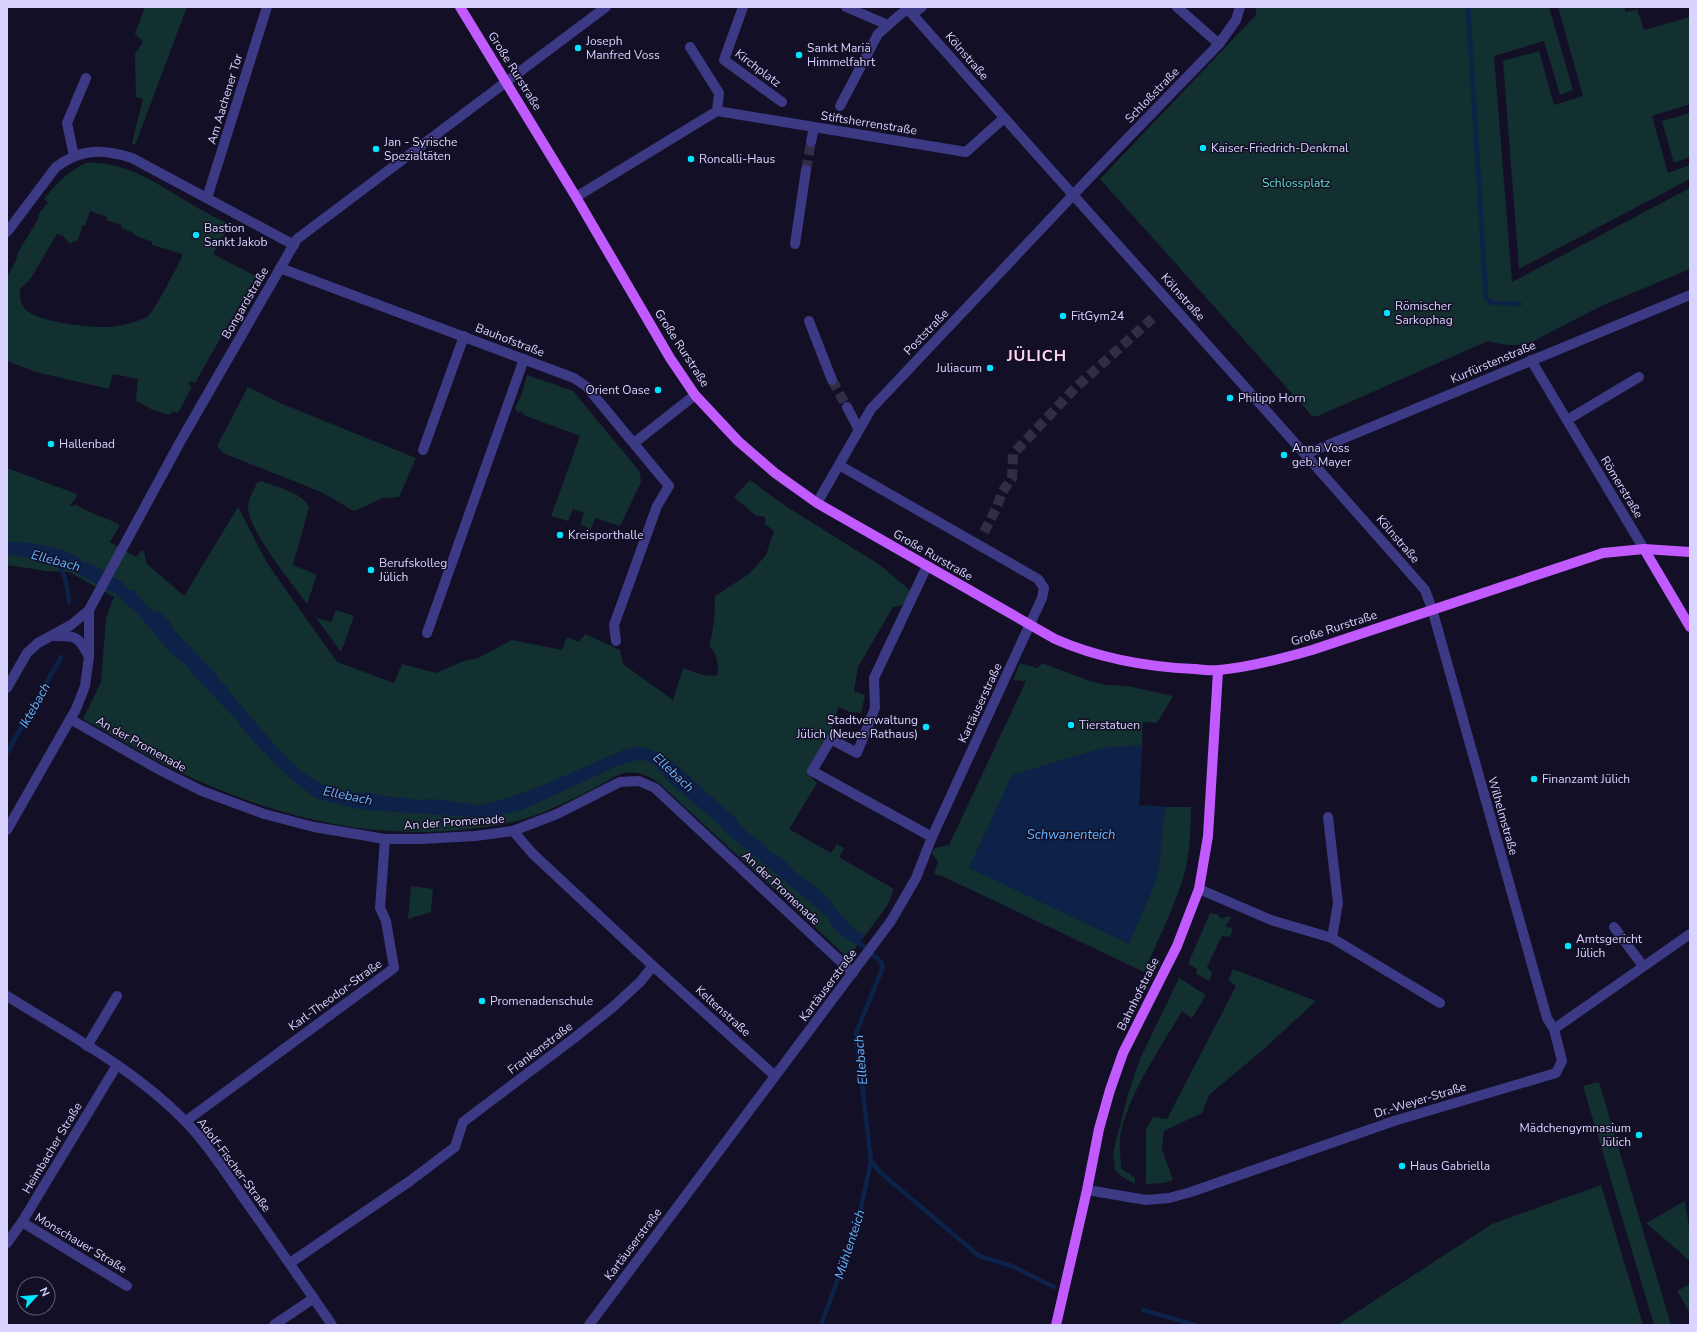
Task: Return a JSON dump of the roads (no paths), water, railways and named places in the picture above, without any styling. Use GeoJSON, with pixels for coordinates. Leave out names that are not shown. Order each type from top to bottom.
{"type":"FeatureCollection","features":[{"type":"Feature","properties":{"kind":"main road","name":"Große Rurstraße"},"geometry":{"type":"LineString","coordinates":[[460,7],[576,197],[670,358],[695,394],[738,441],[774,473],[817,503],[1030,626],[1069,645],[1110,657],[1180,669],[1218,670],[1276,660],[1603,553],[1644,549],[1690,552]]}},
{"type":"Feature","properties":{"kind":"main road","name":"Römerstraße"},"geometry":{"type":"LineString","coordinates":[[1644,549],[1690,627]]}},
{"type":"Feature","properties":{"kind":"main road","name":"Bahnhofstraße"},"geometry":{"type":"LineString","coordinates":[[1056,1325],[1087,1190],[1099,1129],[1110,1090],[1123,1053],[1177,946],[1199,889],[1208,836],[1218,670]]}},
{"type":"Feature","properties":{"kind":"street","name":"Am Aachener Tor"},"geometry":{"type":"LineString","coordinates":[[207,198],[267,7]]}},
{"type":"Feature","properties":{"kind":"street","name":"Bongardstraße"},"geometry":{"type":"LineString","coordinates":[[89,610],[184,436],[297,239],[606,7]]}},
{"type":"Feature","properties":{"kind":"street","name":"Kirchplatz"},"geometry":{"type":"LineString","coordinates":[[743,7],[724,60],[782,102]]}},
{"type":"Feature","properties":{"kind":"street"},"geometry":{"type":"LineString","coordinates":[[846,7],[888,26]]}},
{"type":"Feature","properties":{"kind":"street"},"geometry":{"type":"LineString","coordinates":[[840,106],[878,34],[909,10],[922,7]]}},
{"type":"Feature","properties":{"kind":"street"},"geometry":{"type":"LineString","coordinates":[[1177,7],[1219,44]]}},
{"type":"Feature","properties":{"kind":"street","name":"Schloßstraße"},"geometry":{"type":"LineString","coordinates":[[1074,195],[1219,44],[1236,20],[1240,7]]}},
{"type":"Feature","properties":{"kind":"street","name":"Kölnstraße"},"geometry":{"type":"LineString","coordinates":[[909,10],[1306,454],[1425,590],[1432,609]]}},
{"type":"Feature","properties":{"kind":"street"},"geometry":{"type":"LineString","coordinates":[[576,197],[717,111],[719,93],[690,47]]}},
{"type":"Feature","properties":{"kind":"street"},"geometry":{"type":"LineString","coordinates":[[74,156],[67,123],[86,78]]}},
{"type":"Feature","properties":{"kind":"street","name":"Stiftsherrenstraße"},"geometry":{"type":"LineString","coordinates":[[717,111],[966,152],[1004,118]]}},
{"type":"Feature","properties":{"kind":"street"},"geometry":{"type":"LineString","coordinates":[[811,142],[814,127]]}},
{"type":"Feature","properties":{"kind":"street"},"geometry":{"type":"LineString","coordinates":[[7,232],[56,167],[66,159],[95,150],[132,158],[294,245]]}},
{"type":"Feature","properties":{"kind":"street"},"geometry":{"type":"LineString","coordinates":[[795,244],[806,170]]}},
{"type":"Feature","properties":{"kind":"street","name":"Poststraße"},"geometry":{"type":"LineString","coordinates":[[817,503],[871,409],[1074,195]]}},
{"type":"Feature","properties":{"kind":"street","name":"Bauhofstraße"},"geometry":{"type":"LineString","coordinates":[[280,268],[574,378],[587,387],[669,486],[657,506],[614,625],[616,641]]}},
{"type":"Feature","properties":{"kind":"street","name":"Kurfürstenstraße"},"geometry":{"type":"LineString","coordinates":[[1306,454],[1690,295]]}},
{"type":"Feature","properties":{"kind":"street"},"geometry":{"type":"LineString","coordinates":[[809,321],[832,380]]}},
{"type":"Feature","properties":{"kind":"street"},"geometry":{"type":"LineString","coordinates":[[423,450],[464,336]]}},
{"type":"Feature","properties":{"kind":"street"},"geometry":{"type":"LineString","coordinates":[[427,633],[524,359]]}},
{"type":"Feature","properties":{"kind":"street","name":"Römerstraße"},"geometry":{"type":"LineString","coordinates":[[1531,360],[1644,549]]}},
{"type":"Feature","properties":{"kind":"street"},"geometry":{"type":"LineString","coordinates":[[1567,420],[1639,377]]}},
{"type":"Feature","properties":{"kind":"street"},"geometry":{"type":"LineString","coordinates":[[634,443],[695,394]]}},
{"type":"Feature","properties":{"kind":"street"},"geometry":{"type":"LineString","coordinates":[[847,407],[859,430]]}},
{"type":"Feature","properties":{"kind":"street"},"geometry":{"type":"LineString","coordinates":[[839,465],[1038,579],[1044,588],[1042,598],[1030,626]]}},
{"type":"Feature","properties":{"kind":"street"},"geometry":{"type":"LineString","coordinates":[[927,566],[874,678],[875,708],[857,753],[831,739],[812,771],[932,837]]}},
{"type":"Feature","properties":{"kind":"street","name":"Wilhelmstraße"},"geometry":{"type":"LineString","coordinates":[[1432,609],[1547,1018],[1554,1029]]}},
{"type":"Feature","properties":{"kind":"street"},"geometry":{"type":"LineString","coordinates":[[8,683],[27,653],[38,644],[71,625],[89,610]]}},
{"type":"Feature","properties":{"kind":"street"},"geometry":{"type":"LineString","coordinates":[[7,830],[70,718],[85,686],[89,657],[89,610]]}},
{"type":"Feature","properties":{"kind":"street","name":"Kartäuserstraße"},"geometry":{"type":"LineString","coordinates":[[589,1325],[891,921],[916,878],[932,837],[1030,626]]}},
{"type":"Feature","properties":{"kind":"street"},"geometry":{"type":"LineString","coordinates":[[51,636],[72,636],[82,642],[89,657]]}},
{"type":"Feature","properties":{"kind":"street","name":"An der Promenade"},"geometry":{"type":"LineString","coordinates":[[70,718],[151,766],[202,791],[264,814],[314,827],[385,839],[475,836],[514,831],[557,814],[620,782],[639,781],[655,788],[853,973]]}},
{"type":"Feature","properties":{"kind":"street"},"geometry":{"type":"LineString","coordinates":[[1328,818],[1338,904],[1332,938]]}},
{"type":"Feature","properties":{"kind":"street"},"geometry":{"type":"LineString","coordinates":[[514,831],[533,854],[653,966]]}},
{"type":"Feature","properties":{"kind":"street","name":"Karl-Theodor-Straße"},"geometry":{"type":"LineString","coordinates":[[186,1121],[394,968],[386,921],[380,908],[385,839]]}},
{"type":"Feature","properties":{"kind":"street"},"geometry":{"type":"LineString","coordinates":[[1199,889],[1271,920],[1332,938],[1440,1003]]}},
{"type":"Feature","properties":{"kind":"street"},"geometry":{"type":"LineString","coordinates":[[1614,927],[1643,966]]}},
{"type":"Feature","properties":{"kind":"street"},"geometry":{"type":"LineString","coordinates":[[1554,1029],[1690,934]]}},
{"type":"Feature","properties":{"kind":"street","name":"Keltenstraße"},"geometry":{"type":"LineString","coordinates":[[653,966],[775,1076]]}},
{"type":"Feature","properties":{"kind":"street","name":"Frankenstraße"},"geometry":{"type":"LineString","coordinates":[[290,1264],[410,1181],[455,1147],[463,1122],[574,1039],[613,1007],[640,982],[653,966]]}},
{"type":"Feature","properties":{"kind":"street","name":"Adolf-Fischer-Straße"},"geometry":{"type":"LineString","coordinates":[[7,996],[117,1065],[152,1090],[186,1121],[211,1152],[332,1325]]}},
{"type":"Feature","properties":{"kind":"street"},"geometry":{"type":"LineString","coordinates":[[87,1046],[117,996]]}},
{"type":"Feature","properties":{"kind":"street","name":"Dr.-Weyer-Straße"},"geometry":{"type":"LineString","coordinates":[[1087,1190],[1146,1200],[1169,1198],[1198,1190],[1394,1121],[1556,1073],[1562,1061],[1554,1029]]}},
{"type":"Feature","properties":{"kind":"street","name":"Heimbacher Straße"},"geometry":{"type":"LineString","coordinates":[[7,1243],[22,1222],[117,1065]]}},
{"type":"Feature","properties":{"kind":"street","name":"Monschauer Straße"},"geometry":{"type":"LineString","coordinates":[[22,1222],[127,1286]]}},
{"type":"Feature","properties":{"kind":"street"},"geometry":{"type":"LineString","coordinates":[[274,1325],[314,1298]]}},
{"type":"Feature","properties":{"kind":"water"},"geometry":{"type":"Polygon","coordinates":[[[7,542],[33,543],[63,550],[76,556],[81,561],[94,565],[123,583],[129,590],[134,590],[154,612],[159,612],[168,620],[173,629],[218,676],[218,679],[226,686],[270,740],[289,760],[308,776],[324,785],[354,793],[371,793],[419,800],[433,799],[480,805],[505,799],[541,786],[628,748],[639,747],[650,749],[660,754],[678,767],[703,789],[707,795],[710,795],[737,819],[738,823],[745,830],[762,843],[768,850],[783,859],[794,871],[820,890],[836,908],[839,914],[842,915],[854,929],[864,936],[858,945],[840,935],[833,928],[829,919],[724,831],[721,826],[672,785],[656,767],[648,761],[638,760],[617,766],[522,810],[493,817],[470,817],[357,809],[315,798],[283,772],[247,734],[235,718],[196,678],[187,666],[169,651],[139,615],[117,595],[72,570],[55,563],[43,564],[37,562],[36,559],[7,554],[7,542]]]}},
{"type":"Feature","properties":{"kind":"water","name":"Schwanenteich"},"geometry":{"type":"Polygon","coordinates":[[[1142,745],[1139,805],[1165,807],[1158,876],[1129,944],[969,868],[1012,775],[1102,748],[1142,745]]]}},
{"type":"Feature","properties":{"kind":"waterway"},"geometry":{"type":"LineString","coordinates":[[1468,7],[1486,298],[1492,303],[1520,304]]}},
{"type":"Feature","properties":{"kind":"waterway","name":"Iktebach"},"geometry":{"type":"LineString","coordinates":[[57,560],[66,581],[69,602]]}},
{"type":"Feature","properties":{"kind":"waterway","name":"Iktebach"},"geometry":{"type":"LineString","coordinates":[[7,753],[61,657]]}},
{"type":"Feature","properties":{"kind":"waterway","name":"Ellebach"},"geometry":{"type":"LineString","coordinates":[[856,940],[881,962],[883,967],[856,1033],[871,1161],[881,1173],[979,1256],[1012,1266],[1054,1287]]}},
{"type":"Feature","properties":{"kind":"waterway","name":"Mühlenteich"},"geometry":{"type":"LineString","coordinates":[[821,1325],[857,1227],[871,1161]]}},
{"type":"Feature","properties":{"kind":"waterway","name":"Ellebach"},"geometry":{"type":"LineString","coordinates":[[1143,1310],[1195,1325]]}},
{"type":"Feature","properties":{"kind":"tunnel"},"geometry":{"type":"LineString","coordinates":[[806,170],[811,142]]}},
{"type":"Feature","properties":{"kind":"tunnel"},"geometry":{"type":"LineString","coordinates":[[984,532],[997,507],[1002,492],[1012,478],[1013,454],[1075,388],[1154,317]]}},
{"type":"Feature","properties":{"kind":"tunnel"},"geometry":{"type":"LineString","coordinates":[[832,380],[847,407]]}},
{"type":"Feature","properties":{"kind":"place","name":"Joseph Manfred Voss"},"geometry":{"type":"Point","coordinates":[578,48]}},
{"type":"Feature","properties":{"kind":"place","name":"Sankt Mariä Himmelfahrt"},"geometry":{"type":"Point","coordinates":[799,55]}},
{"type":"Feature","properties":{"kind":"place","name":"Kaiser-Friedrich-Denkmal"},"geometry":{"type":"Point","coordinates":[1203,148]}},
{"type":"Feature","properties":{"kind":"place","name":"Jan - Syrische Spezialtäten"},"geometry":{"type":"Point","coordinates":[376,149]}},
{"type":"Feature","properties":{"kind":"place","name":"Roncalli-Haus"},"geometry":{"type":"Point","coordinates":[691,159]}},
{"type":"Feature","properties":{"kind":"place","name":"Bastion Sankt Jakob"},"geometry":{"type":"Point","coordinates":[196,235]}},
{"type":"Feature","properties":{"kind":"place","name":"Römischer Sarkophag"},"geometry":{"type":"Point","coordinates":[1387,313]}},
{"type":"Feature","properties":{"kind":"place","name":"FitGym24"},"geometry":{"type":"Point","coordinates":[1063,316]}},
{"type":"Feature","properties":{"kind":"place","name":"Juliacum"},"geometry":{"type":"Point","coordinates":[990,368]}},
{"type":"Feature","properties":{"kind":"place","name":"Orient Oase"},"geometry":{"type":"Point","coordinates":[658,390]}},
{"type":"Feature","properties":{"kind":"place","name":"Philipp Horn"},"geometry":{"type":"Point","coordinates":[1230,398]}},
{"type":"Feature","properties":{"kind":"place","name":"Hallenbad"},"geometry":{"type":"Point","coordinates":[51,444]}},
{"type":"Feature","properties":{"kind":"place","name":"Anna Voss geb. Mayer"},"geometry":{"type":"Point","coordinates":[1284,455]}},
{"type":"Feature","properties":{"kind":"place","name":"Kreisporthalle"},"geometry":{"type":"Point","coordinates":[560,535]}},
{"type":"Feature","properties":{"kind":"place","name":"Berufskolleg Jülich"},"geometry":{"type":"Point","coordinates":[371,570]}},
{"type":"Feature","properties":{"kind":"place","name":"Tierstatuen"},"geometry":{"type":"Point","coordinates":[1071,725]}},
{"type":"Feature","properties":{"kind":"place","name":"Stadtverwaltung Jülich (Neues Rathaus)"},"geometry":{"type":"Point","coordinates":[926,727]}},
{"type":"Feature","properties":{"kind":"place","name":"Finanzamt Jülich"},"geometry":{"type":"Point","coordinates":[1534,779]}},
{"type":"Feature","properties":{"kind":"place","name":"Amtsgericht Jülich"},"geometry":{"type":"Point","coordinates":[1568,946]}},
{"type":"Feature","properties":{"kind":"place","name":"Promenadenschule"},"geometry":{"type":"Point","coordinates":[482,1001]}},
{"type":"Feature","properties":{"kind":"place","name":"Mädchengymnasium Jülich"},"geometry":{"type":"Point","coordinates":[1639,1135]}},
{"type":"Feature","properties":{"kind":"place","name":"Haus Gabriella"},"geometry":{"type":"Point","coordinates":[1402,1166]}},
{"type":"Feature","properties":{"kind":"district","name":"JÜLICH"},"geometry":{"type":"Point","coordinates":[1037,355]}},
{"type":"Feature","properties":{"kind":"park label","name":"Schlossplatz"},"geometry":{"type":"Point","coordinates":[1296,183]}}]}
